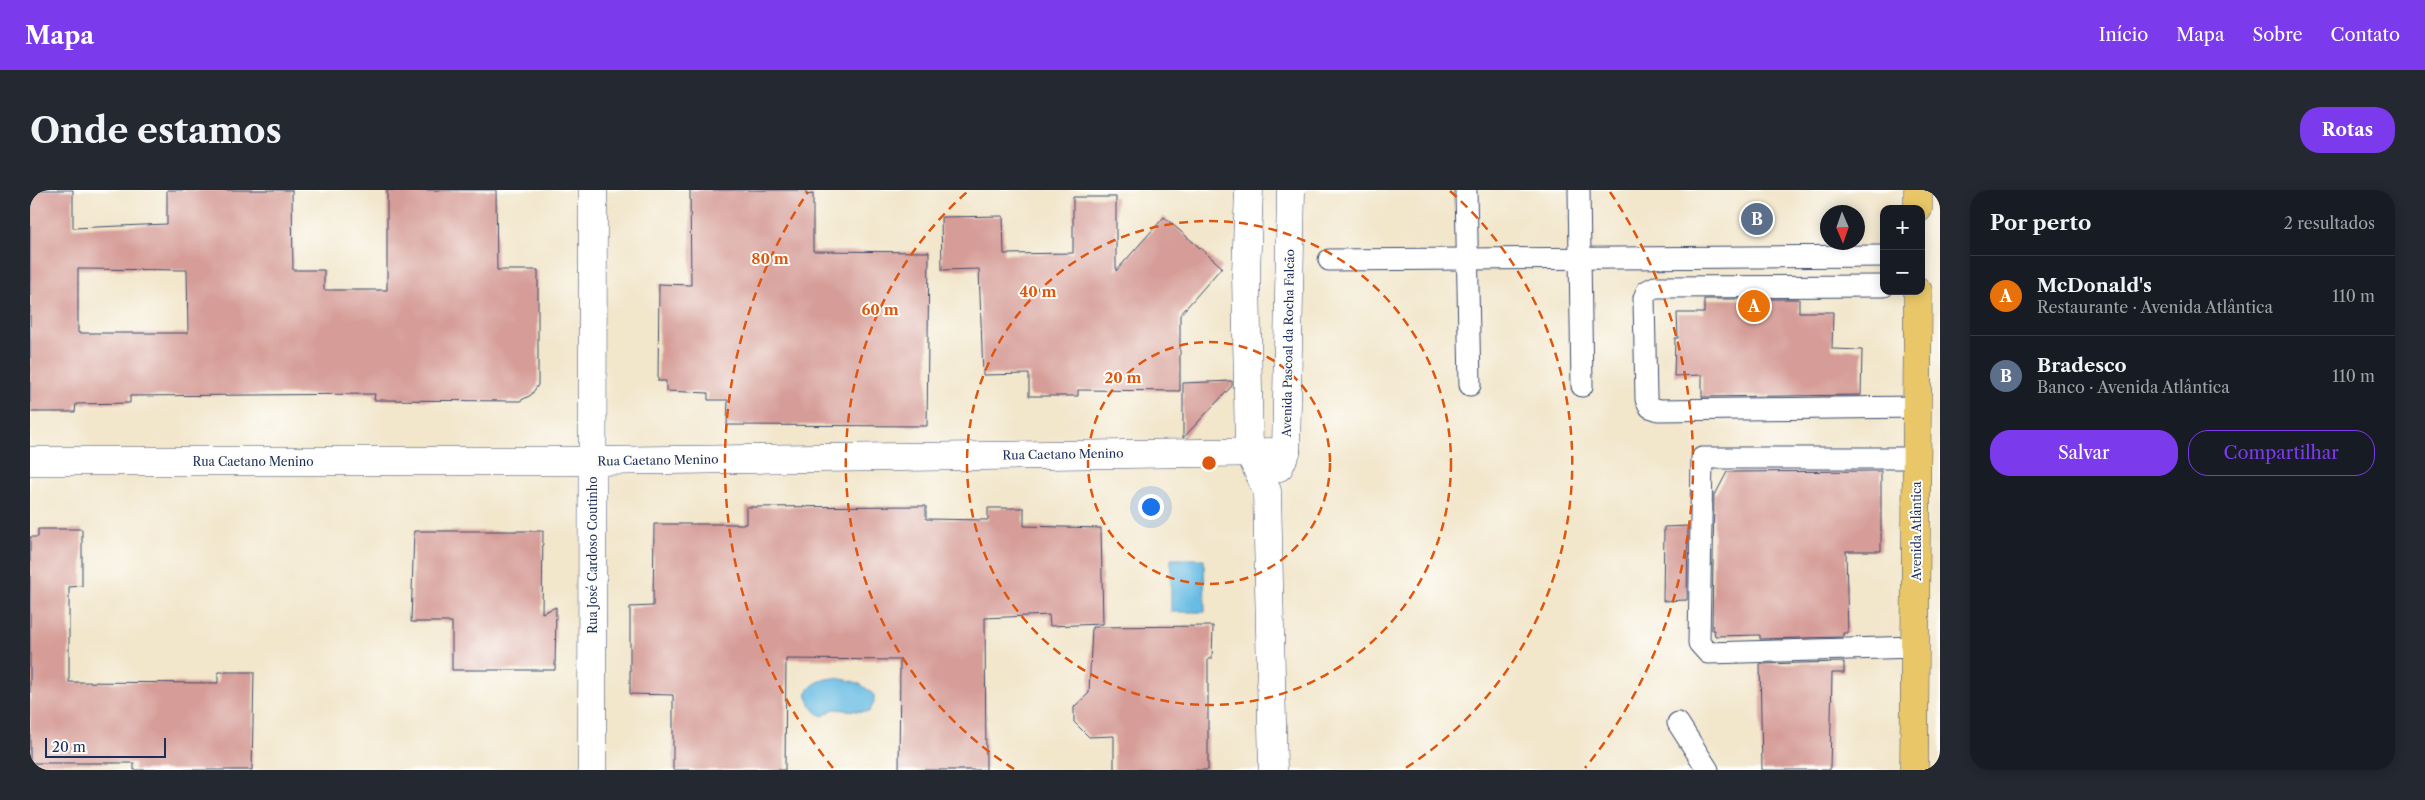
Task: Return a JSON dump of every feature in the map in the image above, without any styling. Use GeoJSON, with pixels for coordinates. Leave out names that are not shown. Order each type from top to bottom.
{"type":"FeatureCollection","features":[{"type":"Feature","properties":{"kind":"main road"},"geometry":{"type":"LineString","coordinates":[[1918,190],[1918,205]]}},
{"type":"Feature","properties":{"kind":"main road","name":"Avenida Atlântica"},"geometry":{"type":"LineString","coordinates":[[1914,770],[1918,295]]}},
{"type":"Feature","properties":{"kind":"street","name":"Rua José Cardoso Coutinho"},"geometry":{"type":"LineString","coordinates":[[592,770],[593,190]]}},
{"type":"Feature","properties":{"kind":"street","name":"Avenida Pascoal da Rocha Falcão"},"geometry":{"type":"LineString","coordinates":[[1249,190],[1246,273],[1249,452],[1268,491],[1272,770]]}},
{"type":"Feature","properties":{"kind":"street","name":"Avenida Pascoal da Rocha Falcão"},"geometry":{"type":"LineString","coordinates":[[1268,491],[1286,452],[1291,190]]}},
{"type":"Feature","properties":{"kind":"street","name":"Rua Caetano Menino"},"geometry":{"type":"LineString","coordinates":[[30,461],[592,461],[1286,452]]}},
{"type":"Feature","properties":{"kind":"lane"},"geometry":{"type":"LineString","coordinates":[[1466,190],[1470,385]]}},
{"type":"Feature","properties":{"kind":"lane"},"geometry":{"type":"LineString","coordinates":[[1580,190],[1582,386]]}},
{"type":"Feature","properties":{"kind":"lane"},"geometry":{"type":"LineString","coordinates":[[1328,260],[1880,256]]}},
{"type":"Feature","properties":{"kind":"lane"},"geometry":{"type":"LineString","coordinates":[[1880,286],[1655,287],[1647,291],[1644,298],[1646,399],[1650,407],[1659,410],[1918,407]]}},
{"type":"Feature","properties":{"kind":"lane"},"geometry":{"type":"LineString","coordinates":[[1916,458],[1702,458],[1699,643],[1708,653],[1916,648]]}},
{"type":"Feature","properties":{"kind":"lane"},"geometry":{"type":"LineString","coordinates":[[1678,723],[1708,770]]}},
{"type":"Feature","properties":{"kind":"water"},"geometry":{"type":"Polygon","coordinates":[[[1171,559],[1204,559],[1205,612],[1171,612],[1171,559]]]}},
{"type":"Feature","properties":{"kind":"water"},"geometry":{"type":"Polygon","coordinates":[[[836,678],[857,683],[874,695],[874,703],[869,712],[834,709],[823,716],[814,710],[806,694],[808,690],[818,682],[836,678]]]}},
{"type":"Feature","properties":{"kind":"building"},"geometry":{"type":"Polygon","coordinates":[[[30,190],[73,190],[73,228],[167,224],[167,190],[292,190],[293,270],[324,270],[324,290],[387,290],[387,190],[496,190],[497,270],[538,270],[538,385],[531,395],[520,401],[374,400],[375,394],[130,396],[130,403],[76,404],[75,412],[30,412],[30,190]],[[78,269],[78,333],[188,333],[187,270],[78,269]]]}},
{"type":"Feature","properties":{"kind":"building"},"geometry":{"type":"Polygon","coordinates":[[[690,190],[806,190],[806,195],[813,194],[813,251],[929,252],[927,426],[727,425],[728,400],[708,400],[708,393],[666,391],[666,381],[658,381],[659,284],[691,285],[690,190]]]}},
{"type":"Feature","properties":{"kind":"building"},"geometry":{"type":"Polygon","coordinates":[[[1073,197],[1116,197],[1116,271],[1164,217],[1222,267],[1180,315],[1180,391],[1078,390],[1078,396],[1029,396],[1029,374],[983,375],[979,269],[942,270],[941,217],[1003,216],[1004,254],[1073,253],[1073,197]]]}},
{"type":"Feature","properties":{"kind":"building"},"geometry":{"type":"Polygon","coordinates":[[[1704,299],[1799,299],[1799,312],[1833,312],[1832,349],[1862,350],[1861,395],[1702,397],[1702,375],[1674,376],[1675,338],[1678,338],[1677,313],[1704,313],[1704,299]]]}},
{"type":"Feature","properties":{"kind":"building"},"geometry":{"type":"Polygon","coordinates":[[[1232,381],[1232,386],[1183,438],[1183,383],[1232,381]]]}},
{"type":"Feature","properties":{"kind":"building"},"geometry":{"type":"Polygon","coordinates":[[[1881,471],[1881,551],[1846,551],[1848,633],[1843,633],[1843,637],[1760,639],[1760,635],[1715,636],[1714,630],[1712,630],[1714,493],[1716,493],[1727,472],[1881,471]]]}},
{"type":"Feature","properties":{"kind":"building"},"geometry":{"type":"Polygon","coordinates":[[[926,506],[926,519],[988,520],[988,508],[1024,508],[1024,526],[1101,528],[1103,624],[1050,626],[1049,615],[985,618],[986,770],[899,770],[900,660],[786,659],[785,770],[673,770],[673,695],[630,694],[630,607],[653,606],[654,524],[746,524],[746,507],[926,506]]]}},
{"type":"Feature","properties":{"kind":"building"},"geometry":{"type":"Polygon","coordinates":[[[1688,526],[1687,600],[1663,601],[1664,527],[1688,526]]]}},
{"type":"Feature","properties":{"kind":"building"},"geometry":{"type":"Polygon","coordinates":[[[38,529],[82,529],[82,586],[69,587],[69,682],[218,683],[218,672],[254,672],[252,770],[134,770],[134,763],[30,763],[30,537],[38,537],[38,529]]]}},
{"type":"Feature","properties":{"kind":"building"},"geometry":{"type":"Polygon","coordinates":[[[414,531],[543,531],[542,613],[556,607],[555,670],[452,670],[452,622],[411,622],[414,531]]]}},
{"type":"Feature","properties":{"kind":"building"},"geometry":{"type":"Polygon","coordinates":[[[1213,626],[1212,659],[1208,659],[1208,770],[1114,770],[1114,736],[1089,737],[1074,722],[1074,707],[1089,693],[1092,627],[1213,626]]]}},
{"type":"Feature","properties":{"kind":"building"},"geometry":{"type":"Polygon","coordinates":[[[1844,662],[1844,673],[1832,673],[1830,770],[1762,770],[1760,664],[1844,662]]]}},
{"type":"Feature","properties":{"kind":"place","name":"Bradesco"},"geometry":{"type":"Point","coordinates":[1757,219]}},
{"type":"Feature","properties":{"kind":"place","name":"McDonald's"},"geometry":{"type":"Point","coordinates":[1754,306]}}]}
